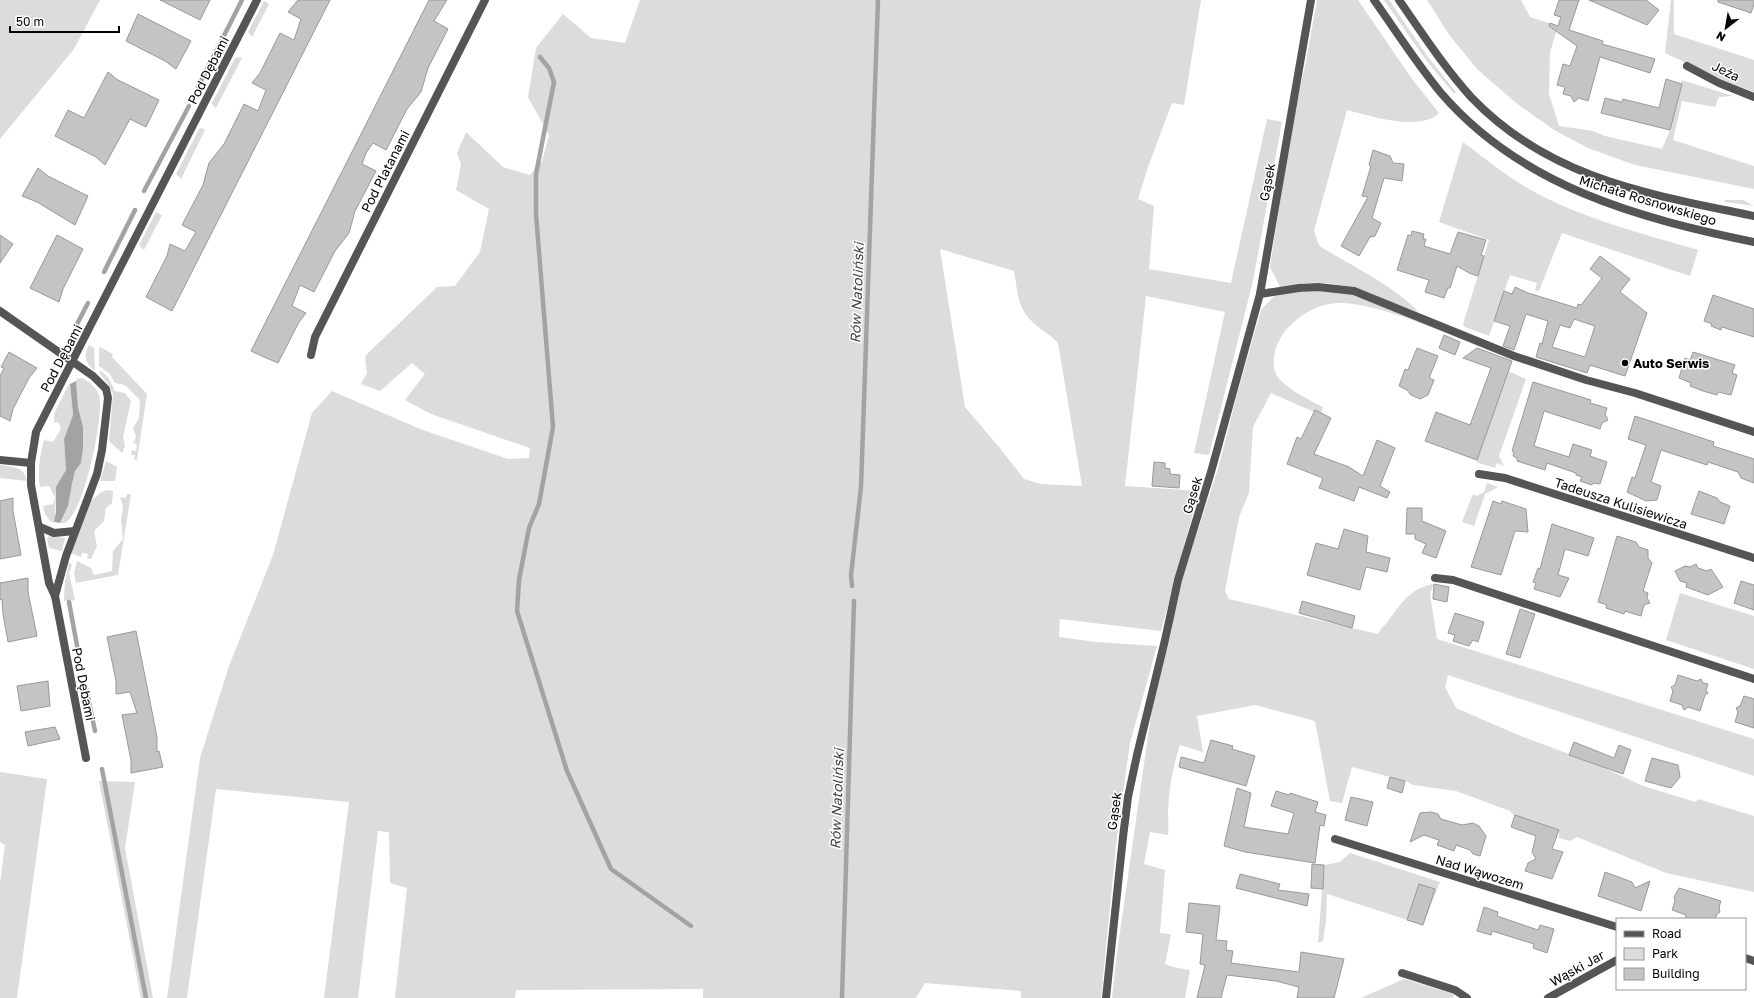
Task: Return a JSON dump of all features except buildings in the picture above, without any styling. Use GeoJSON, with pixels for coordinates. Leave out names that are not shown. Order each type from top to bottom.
{"type":"FeatureCollection","features":[{"type":"Feature","properties":{"kind":"street","name":"Pod Dębami"},"geometry":{"type":"LineString","coordinates":[[86,758],[55,596],[49,583],[40,527],[31,485],[31,463],[36,432],[257,0]]}},
{"type":"Feature","properties":{"kind":"street","name":"Pod Platanami"},"geometry":{"type":"LineString","coordinates":[[311,355],[314,337],[485,0]]}},
{"type":"Feature","properties":{"kind":"street","name":"Gąsek"},"geometry":{"type":"LineString","coordinates":[[1106,998],[1128,797],[1165,640],[1174,593],[1211,472],[1260,294],[1311,0]]}},
{"type":"Feature","properties":{"kind":"street","name":"Michała Rosnowskiego"},"geometry":{"type":"LineString","coordinates":[[1374,0],[1442,94],[1470,122],[1518,160],[1542,175],[1596,199],[1684,225],[1754,242]]}},
{"type":"Feature","properties":{"kind":"street","name":"Michała Rosnowskiego"},"geometry":{"type":"LineString","coordinates":[[1399,0],[1438,57],[1472,98],[1502,125],[1532,146],[1560,163],[1625,188],[1754,216]]}},
{"type":"Feature","properties":{"kind":"street","name":"Jeża"},"geometry":{"type":"LineString","coordinates":[[1687,66],[1719,84],[1754,97]]}},
{"type":"Feature","properties":{"kind":"street"},"geometry":{"type":"LineString","coordinates":[[1260,294],[1291,289],[1318,287],[1354,291],[1471,337],[1514,356],[1586,380],[1635,393],[1754,432]]}},
{"type":"Feature","properties":{"kind":"street"},"geometry":{"type":"LineString","coordinates":[[0,311],[100,382],[106,389],[108,398],[105,434],[97,474],[66,556],[55,596]]}},
{"type":"Feature","properties":{"kind":"street"},"geometry":{"type":"LineString","coordinates":[[0,460],[31,463]]}},
{"type":"Feature","properties":{"kind":"street","name":"Tadeusza Kulisiewicza"},"geometry":{"type":"LineString","coordinates":[[1479,474],[1505,478],[1754,558]]}},
{"type":"Feature","properties":{"kind":"street"},"geometry":{"type":"LineString","coordinates":[[40,527],[54,533],[76,531]]}},
{"type":"Feature","properties":{"kind":"street"},"geometry":{"type":"LineString","coordinates":[[1435,578],[1453,580],[1754,679]]}},
{"type":"Feature","properties":{"kind":"street","name":"Nad Wąwozem"},"geometry":{"type":"LineString","coordinates":[[1335,840],[1616,927]]}},
{"type":"Feature","properties":{"kind":"street","name":"Wąski Jar"},"geometry":{"type":"LineString","coordinates":[[1548,998],[1616,961]]}},
{"type":"Feature","properties":{"kind":"street"},"geometry":{"type":"LineString","coordinates":[[1402,973],[1455,990],[1467,998]]}},
{"type":"Feature","properties":{"kind":"green space"},"geometry":{"type":"Polygon","coordinates":[[[0,0],[100,0],[74,49],[0,139],[0,0]]]}},
{"type":"Feature","properties":{"kind":"green space"},"geometry":{"type":"Polygon","coordinates":[[[640,0],[1201,0],[1184,105],[1172,103],[1148,167],[1138,199],[1154,206],[1149,269],[1231,283],[1267,119],[1282,122],[1253,281],[1209,455],[1194,453],[1225,312],[1146,296],[1125,486],[1199,491],[1161,631],[1060,619],[1059,637],[1096,642],[1157,646],[1130,743],[1117,836],[1101,998],[1021,998],[1021,991],[925,983],[916,998],[703,998],[703,989],[516,990],[515,998],[395,998],[407,888],[390,883],[389,832],[378,831],[358,998],[324,998],[349,802],[216,789],[187,998],[167,998],[200,758],[229,666],[273,555],[312,413],[332,391],[420,429],[508,459],[529,458],[530,448],[431,414],[405,400],[425,374],[412,363],[380,391],[361,384],[367,373],[365,356],[437,287],[455,286],[480,252],[489,209],[456,190],[461,164],[457,153],[466,132],[503,167],[530,175],[542,161],[549,135],[528,97],[536,48],[563,14],[591,38],[625,43],[640,0]],[[940,249],[965,407],[1024,479],[1041,484],[1082,486],[1058,343],[1036,325],[1025,313],[1019,301],[1014,271],[940,249]]]}},
{"type":"Feature","properties":{"kind":"green space"},"geometry":{"type":"Polygon","coordinates":[[[1317,0],[1358,0],[1412,79],[1439,113],[1431,119],[1408,122],[1382,119],[1347,110],[1314,231],[1321,247],[1385,285],[1419,312],[1353,288],[1339,285],[1325,283],[1302,283],[1280,287],[1270,267],[1293,119],[1305,66],[1317,0]]]}},
{"type":"Feature","properties":{"kind":"green space"},"geometry":{"type":"Polygon","coordinates":[[[1384,0],[1389,0],[1428,57],[1456,92],[1454,94],[1426,60],[1384,0]]]}},
{"type":"Feature","properties":{"kind":"green space"},"geometry":{"type":"Polygon","coordinates":[[[1427,0],[1521,0],[1530,17],[1558,26],[1550,52],[1549,94],[1559,126],[1593,131],[1605,136],[1662,149],[1670,130],[1682,80],[1733,96],[1719,97],[1715,107],[1682,101],[1673,140],[1754,166],[1754,189],[1635,165],[1588,148],[1554,130],[1515,102],[1478,70],[1450,36],[1427,0]]]}},
{"type":"Feature","properties":{"kind":"green space"},"geometry":{"type":"Polygon","coordinates":[[[1671,0],[1674,0],[1674,34],[1754,60],[1754,92],[1721,79],[1665,53],[1671,0]]]}},
{"type":"Feature","properties":{"kind":"green space"},"geometry":{"type":"Polygon","coordinates":[[[264,1],[269,4],[252,37],[248,32],[264,1]]]}},
{"type":"Feature","properties":{"kind":"green space"},"geometry":{"type":"Polygon","coordinates":[[[235,58],[242,58],[216,108],[212,103],[235,58]]]}},
{"type":"Feature","properties":{"kind":"green space"},"geometry":{"type":"Polygon","coordinates":[[[202,128],[205,130],[181,179],[176,174],[199,129],[202,128]]]}},
{"type":"Feature","properties":{"kind":"green space"},"geometry":{"type":"Polygon","coordinates":[[[1463,142],[1499,170],[1538,194],[1557,203],[1616,226],[1698,250],[1690,276],[1562,233],[1539,291],[1535,290],[1537,283],[1510,275],[1489,336],[1465,327],[1463,324],[1489,240],[1439,222],[1463,142]]]}},
{"type":"Feature","properties":{"kind":"green space"},"geometry":{"type":"Polygon","coordinates":[[[1725,200],[1743,200],[1754,206],[1725,202],[1725,200]]]}},
{"type":"Feature","properties":{"kind":"green space"},"geometry":{"type":"Polygon","coordinates":[[[156,212],[162,215],[144,250],[139,245],[156,212]]]}},
{"type":"Feature","properties":{"kind":"green space"},"geometry":{"type":"Polygon","coordinates":[[[1320,290],[1349,292],[1445,331],[1444,332],[1378,309],[1339,303],[1327,304],[1302,315],[1283,334],[1277,346],[1274,359],[1275,372],[1282,382],[1296,392],[1323,407],[1321,413],[1315,410],[1314,412],[1271,393],[1253,427],[1249,493],[1239,517],[1225,591],[1229,599],[1378,634],[1398,608],[1413,592],[1419,588],[1434,584],[1430,594],[1437,639],[1754,739],[1754,776],[1448,675],[1445,687],[1456,708],[1523,737],[1596,764],[1643,786],[1696,802],[1698,799],[1754,816],[1754,892],[1666,873],[1577,837],[1570,841],[1559,838],[1559,830],[1515,817],[1510,811],[1456,791],[1413,785],[1406,781],[1352,767],[1342,803],[1330,801],[1315,721],[1255,705],[1197,716],[1203,752],[1180,745],[1170,785],[1168,835],[1150,832],[1144,864],[1165,870],[1160,933],[1171,934],[1165,964],[1190,970],[1185,998],[1112,998],[1116,960],[1153,701],[1170,638],[1178,590],[1218,469],[1261,310],[1276,294],[1320,290]]]}},
{"type":"Feature","properties":{"kind":"green space"},"geometry":{"type":"Polygon","coordinates":[[[89,345],[94,348],[95,371],[86,359],[86,353],[89,345]]]}},
{"type":"Feature","properties":{"kind":"green space"},"geometry":{"type":"Polygon","coordinates":[[[100,347],[113,354],[112,357],[147,394],[137,460],[134,460],[135,455],[131,455],[132,450],[136,451],[137,444],[133,443],[136,437],[133,428],[139,418],[140,400],[125,385],[115,383],[110,374],[99,366],[100,347]]]}},
{"type":"Feature","properties":{"kind":"green space"},"geometry":{"type":"Polygon","coordinates":[[[100,370],[108,377],[115,391],[125,393],[131,401],[123,437],[125,446],[122,453],[109,441],[113,394],[107,382],[100,374],[100,370]]]}},
{"type":"Feature","properties":{"kind":"green space"},"geometry":{"type":"Polygon","coordinates":[[[1508,371],[1526,379],[1499,456],[1504,466],[1497,463],[1495,468],[1476,462],[1508,371]]]}},
{"type":"Feature","properties":{"kind":"green space"},"geometry":{"type":"Polygon","coordinates":[[[82,378],[92,385],[99,395],[99,422],[96,443],[85,485],[78,504],[71,517],[64,523],[60,523],[68,506],[75,471],[81,463],[83,449],[83,427],[78,407],[76,381],[77,379],[82,378]]]}},
{"type":"Feature","properties":{"kind":"green space"},"geometry":{"type":"Polygon","coordinates":[[[69,384],[73,415],[64,439],[66,470],[56,490],[55,518],[54,522],[51,522],[45,514],[43,506],[53,504],[55,497],[49,486],[40,487],[39,464],[44,440],[53,442],[61,429],[59,423],[54,422],[54,414],[69,384]]]}},
{"type":"Feature","properties":{"kind":"green space"},"geometry":{"type":"Polygon","coordinates":[[[106,461],[117,467],[115,481],[100,481],[106,461]]]}},
{"type":"Feature","properties":{"kind":"green space"},"geometry":{"type":"Polygon","coordinates":[[[0,465],[21,470],[26,476],[27,481],[0,478],[0,465]]]}},
{"type":"Feature","properties":{"kind":"green space"},"geometry":{"type":"Polygon","coordinates":[[[1487,483],[1498,487],[1485,494],[1474,526],[1462,522],[1473,494],[1477,496],[1484,492],[1487,483]]]}},
{"type":"Feature","properties":{"kind":"green space"},"geometry":{"type":"Polygon","coordinates":[[[106,490],[113,491],[112,503],[106,508],[104,521],[94,531],[97,546],[91,559],[87,559],[88,554],[82,553],[81,557],[71,553],[91,501],[106,490]]]}},
{"type":"Feature","properties":{"kind":"green space"},"geometry":{"type":"Polygon","coordinates":[[[127,494],[131,494],[118,575],[76,583],[74,573],[77,561],[91,568],[94,575],[112,571],[113,551],[123,539],[121,522],[123,506],[120,497],[126,498],[127,494]]]}},
{"type":"Feature","properties":{"kind":"green space"},"geometry":{"type":"Polygon","coordinates":[[[49,536],[65,538],[62,551],[49,548],[47,538],[49,536]]]}},
{"type":"Feature","properties":{"kind":"green space"},"geometry":{"type":"Polygon","coordinates":[[[69,562],[72,565],[69,573],[75,600],[64,601],[65,582],[69,562]]]}},
{"type":"Feature","properties":{"kind":"green space"},"geometry":{"type":"Polygon","coordinates":[[[1680,593],[1754,616],[1754,669],[1666,640],[1680,593]]]}},
{"type":"Feature","properties":{"kind":"green space"},"geometry":{"type":"Polygon","coordinates":[[[0,772],[47,779],[17,998],[0,998],[0,883],[5,845],[0,842],[0,772]]]}},
{"type":"Feature","properties":{"kind":"green space"},"geometry":{"type":"Polygon","coordinates":[[[99,781],[135,782],[125,848],[153,998],[141,998],[99,781]]]}},
{"type":"Feature","properties":{"kind":"green space"},"geometry":{"type":"Polygon","coordinates":[[[1350,853],[1440,882],[1423,925],[1327,894],[1326,921],[1323,941],[1318,943],[1324,865],[1340,862],[1350,853]]]}},
{"type":"Feature","properties":{"kind":"green space"},"geometry":{"type":"Polygon","coordinates":[[[1404,979],[1454,994],[1453,998],[1361,998],[1404,979]]]}},
{"type":"Feature","properties":{"kind":"shaded area"},"geometry":{"type":"Polygon","coordinates":[[[76,381],[78,407],[83,427],[83,449],[81,463],[75,471],[68,506],[60,523],[54,522],[56,512],[56,487],[66,470],[64,439],[73,415],[70,384],[76,381]]]}},
{"type":"Feature","properties":{"kind":"waterway"},"geometry":{"type":"LineString","coordinates":[[198,87],[242,0]]}},
{"type":"Feature","properties":{"kind":"waterway","name":"Rów Natoliński"},"geometry":{"type":"LineString","coordinates":[[852,586],[851,575],[861,487],[878,0]]}},
{"type":"Feature","properties":{"kind":"waterway"},"geometry":{"type":"LineString","coordinates":[[540,57],[549,68],[554,82],[536,174],[536,214],[553,427],[539,504],[529,528],[519,580],[517,611],[567,771],[611,869],[691,926]]}},
{"type":"Feature","properties":{"kind":"waterway"},"geometry":{"type":"LineString","coordinates":[[144,191],[189,106]]}},
{"type":"Feature","properties":{"kind":"waterway"},"geometry":{"type":"LineString","coordinates":[[104,272],[135,210]]}},
{"type":"Feature","properties":{"kind":"waterway"},"geometry":{"type":"LineString","coordinates":[[77,324],[88,303]]}},
{"type":"Feature","properties":{"kind":"waterway","name":"Rów Natoliński"},"geometry":{"type":"LineString","coordinates":[[842,998],[854,601]]}},
{"type":"Feature","properties":{"kind":"waterway"},"geometry":{"type":"LineString","coordinates":[[69,602],[78,651]]}},
{"type":"Feature","properties":{"kind":"waterway"},"geometry":{"type":"LineString","coordinates":[[86,688],[95,731]]}},
{"type":"Feature","properties":{"kind":"waterway"},"geometry":{"type":"LineString","coordinates":[[102,769],[146,998]]}},
{"type":"Feature","properties":{"kind":"place","name":"Auto Serwis"},"geometry":{"type":"Point","coordinates":[1625,363]}}]}
